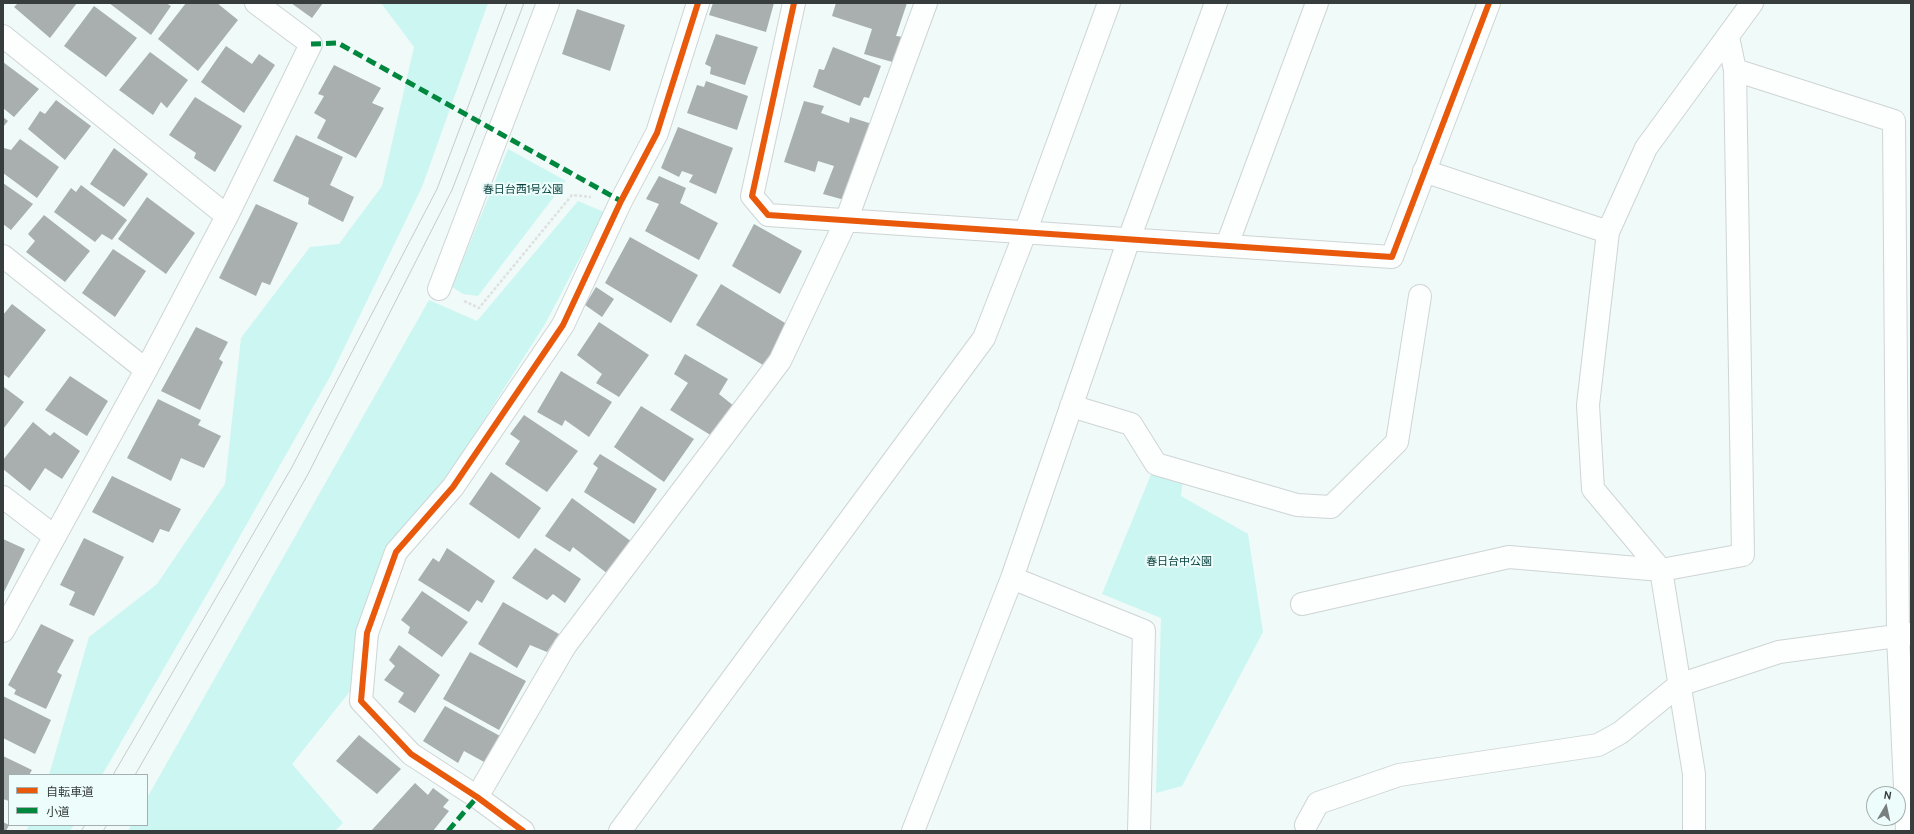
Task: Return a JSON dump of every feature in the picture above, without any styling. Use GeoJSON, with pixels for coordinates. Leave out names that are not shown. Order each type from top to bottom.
{"type":"FeatureCollection","features":[{"type":"Feature","properties":{"kind":"street"},"geometry":{"type":"LineString","coordinates":[[3,631],[146,370],[227,216],[311,44],[256,3]]}},
{"type":"Feature","properties":{"kind":"street"},"geometry":{"type":"LineString","coordinates":[[439,289],[548,3]]}},
{"type":"Feature","properties":{"kind":"street"},"geometry":{"type":"LineString","coordinates":[[523,831],[477,797],[411,754],[361,701],[367,633],[396,552],[453,487],[562,325],[621,201],[658,133],[698,3]]}},
{"type":"Feature","properties":{"kind":"street"},"geometry":{"type":"LineString","coordinates":[[794,3],[752,196],[768,215],[1392,257],[1489,3]]}},
{"type":"Feature","properties":{"kind":"street"},"geometry":{"type":"LineString","coordinates":[[477,797],[565,646],[780,361],[846,221],[926,3]]}},
{"type":"Feature","properties":{"kind":"street"},"geometry":{"type":"LineString","coordinates":[[620,831],[984,338],[1025,233],[1109,3]]}},
{"type":"Feature","properties":{"kind":"street"},"geometry":{"type":"LineString","coordinates":[[913,831],[1012,578],[1129,239],[1216,3]]}},
{"type":"Feature","properties":{"kind":"street"},"geometry":{"type":"LineString","coordinates":[[1227,245],[1317,3]]}},
{"type":"Feature","properties":{"kind":"street"},"geometry":{"type":"LineString","coordinates":[[1694,831],[1694,774],[1660,570],[1593,489],[1588,405],[1608,232],[1646,148],[1752,3]]}},
{"type":"Feature","properties":{"kind":"street"},"geometry":{"type":"LineString","coordinates":[[3,36],[227,216]]}},
{"type":"Feature","properties":{"kind":"street"},"geometry":{"type":"LineString","coordinates":[[1302,604],[1509,558],[1660,570],[1744,555],[1735,70],[1728,37]]}},
{"type":"Feature","properties":{"kind":"street"},"geometry":{"type":"LineString","coordinates":[[1735,70],[1894,121],[1905,635],[1907,831]]}},
{"type":"Feature","properties":{"kind":"street"},"geometry":{"type":"LineString","coordinates":[[1424,171],[1608,232]]}},
{"type":"Feature","properties":{"kind":"street"},"geometry":{"type":"LineString","coordinates":[[3,256],[146,370]]}},
{"type":"Feature","properties":{"kind":"street"},"geometry":{"type":"LineString","coordinates":[[1071,406],[1131,424],[1156,464],[1297,505],[1331,507],[1397,442],[1420,296]]}},
{"type":"Feature","properties":{"kind":"street"},"geometry":{"type":"LineString","coordinates":[[3,497],[54,536]]}},
{"type":"Feature","properties":{"kind":"street"},"geometry":{"type":"LineString","coordinates":[[1012,578],[1144,631],[1139,831]]}},
{"type":"Feature","properties":{"kind":"street"},"geometry":{"type":"LineString","coordinates":[[1306,825],[1318,803],[1399,774],[1598,745],[1620,733],[1679,685],[1779,652],[1905,635]]}},
{"type":"Feature","properties":{"kind":"path"},"geometry":{"type":"LineString","coordinates":[[439,289],[479,308],[572,194],[621,201]]}},
{"type":"Feature","properties":{"kind":"green space"},"geometry":{"type":"Polygon","coordinates":[[[381,3],[488,3],[422,187],[331,375],[214,582],[103,774],[49,774],[89,637],[157,584],[225,484],[241,338],[310,247],[339,244],[382,186],[414,47],[381,3]]]}},
{"type":"Feature","properties":{"kind":"green space","name":"春日台西1号公園"},"geometry":{"type":"Polygon","coordinates":[[[508,149],[566,181],[478,296],[463,294],[452,287],[508,149]]]}},
{"type":"Feature","properties":{"kind":"green space"},"geometry":{"type":"Polygon","coordinates":[[[578,201],[604,212],[545,324],[452,470],[388,549],[355,685],[292,764],[343,823],[335,831],[128,831],[130,826],[148,826],[148,796],[429,300],[477,321],[578,201]]]}},
{"type":"Feature","properties":{"kind":"green space","name":"春日台中公園"},"geometry":{"type":"Polygon","coordinates":[[[1152,472],[1183,479],[1181,496],[1248,534],[1263,632],[1182,786],[1156,793],[1161,618],[1102,594],[1152,472]]]}},
{"type":"Feature","properties":{"kind":"green space"},"geometry":{"type":"Polygon","coordinates":[[[28,826],[73,826],[70,831],[26,831],[28,826]]]}},
{"type":"Feature","properties":{"kind":"building"},"geometry":{"type":"Polygon","coordinates":[[[18,3],[77,3],[50,38],[14,7],[18,3]]]}},
{"type":"Feature","properties":{"kind":"building"},"geometry":{"type":"Polygon","coordinates":[[[109,3],[166,3],[171,6],[151,35],[109,3]]]}},
{"type":"Feature","properties":{"kind":"building"},"geometry":{"type":"Polygon","coordinates":[[[186,3],[217,3],[238,20],[198,71],[158,39],[186,3]]]}},
{"type":"Feature","properties":{"kind":"building"},"geometry":{"type":"Polygon","coordinates":[[[291,3],[323,3],[312,18],[291,3]]]}},
{"type":"Feature","properties":{"kind":"building"},"geometry":{"type":"Polygon","coordinates":[[[713,3],[774,3],[766,32],[709,15],[713,3]]]}},
{"type":"Feature","properties":{"kind":"building"},"geometry":{"type":"Polygon","coordinates":[[[836,3],[907,3],[896,36],[904,37],[896,63],[864,54],[872,29],[832,16],[836,3]]]}},
{"type":"Feature","properties":{"kind":"building"},"geometry":{"type":"Polygon","coordinates":[[[94,6],[137,38],[106,77],[64,46],[94,6]]]}},
{"type":"Feature","properties":{"kind":"building"},"geometry":{"type":"Polygon","coordinates":[[[577,9],[625,25],[610,71],[562,54],[577,9]]]}},
{"type":"Feature","properties":{"kind":"building"},"geometry":{"type":"Polygon","coordinates":[[[716,34],[758,47],[745,85],[710,74],[711,67],[705,64],[716,34]]]}},
{"type":"Feature","properties":{"kind":"building"},"geometry":{"type":"Polygon","coordinates":[[[226,46],[252,64],[259,54],[275,65],[244,113],[201,82],[226,46]]]}},
{"type":"Feature","properties":{"kind":"building"},"geometry":{"type":"Polygon","coordinates":[[[833,47],[881,66],[869,98],[864,97],[860,106],[813,87],[819,69],[824,70],[833,47]]]}},
{"type":"Feature","properties":{"kind":"building"},"geometry":{"type":"Polygon","coordinates":[[[150,52],[188,80],[167,108],[161,102],[153,115],[119,90],[150,52]]]}},
{"type":"Feature","properties":{"kind":"building"},"geometry":{"type":"Polygon","coordinates":[[[3,62],[39,89],[14,117],[3,108],[3,62]]]}},
{"type":"Feature","properties":{"kind":"building"},"geometry":{"type":"Polygon","coordinates":[[[334,65],[381,88],[372,103],[384,108],[356,158],[317,138],[326,120],[314,113],[324,96],[318,94],[334,65]]]}},
{"type":"Feature","properties":{"kind":"building"},"geometry":{"type":"Polygon","coordinates":[[[706,81],[748,96],[737,130],[687,113],[697,85],[704,87],[706,81]]]}},
{"type":"Feature","properties":{"kind":"building"},"geometry":{"type":"Polygon","coordinates":[[[195,97],[242,126],[215,172],[194,158],[196,153],[169,135],[195,97]]]}},
{"type":"Feature","properties":{"kind":"building"},"geometry":{"type":"Polygon","coordinates":[[[56,100],[91,126],[65,160],[28,129],[40,111],[45,114],[56,100]]]}},
{"type":"Feature","properties":{"kind":"building"},"geometry":{"type":"Polygon","coordinates":[[[804,101],[824,106],[821,113],[849,123],[850,117],[875,125],[848,201],[823,194],[834,166],[818,161],[815,172],[784,162],[804,101]]]}},
{"type":"Feature","properties":{"kind":"building"},"geometry":{"type":"Polygon","coordinates":[[[3,117],[8,121],[3,127],[3,117]]]}},
{"type":"Feature","properties":{"kind":"building"},"geometry":{"type":"Polygon","coordinates":[[[678,127],[733,148],[716,194],[689,182],[693,175],[682,171],[679,177],[661,168],[678,127]]]}},
{"type":"Feature","properties":{"kind":"building"},"geometry":{"type":"Polygon","coordinates":[[[296,135],[343,157],[330,185],[354,197],[343,222],[308,204],[309,198],[273,181],[296,135]]]}},
{"type":"Feature","properties":{"kind":"building"},"geometry":{"type":"Polygon","coordinates":[[[20,139],[59,167],[37,198],[3,173],[3,149],[11,150],[20,139]]]}},
{"type":"Feature","properties":{"kind":"building"},"geometry":{"type":"Polygon","coordinates":[[[114,148],[148,174],[124,207],[90,184],[114,148]]]}},
{"type":"Feature","properties":{"kind":"building"},"geometry":{"type":"Polygon","coordinates":[[[659,176],[686,188],[680,203],[718,223],[699,260],[645,231],[659,204],[646,199],[659,176]]]}},
{"type":"Feature","properties":{"kind":"building"},"geometry":{"type":"Polygon","coordinates":[[[3,183],[33,204],[11,230],[3,224],[3,183]]]}},
{"type":"Feature","properties":{"kind":"building"},"geometry":{"type":"Polygon","coordinates":[[[81,185],[127,220],[112,240],[102,234],[95,242],[54,212],[71,188],[76,192],[81,185]]]}},
{"type":"Feature","properties":{"kind":"building"},"geometry":{"type":"Polygon","coordinates":[[[147,197],[195,233],[166,274],[118,239],[147,197]]]}},
{"type":"Feature","properties":{"kind":"building"},"geometry":{"type":"Polygon","coordinates":[[[256,204],[298,223],[270,285],[262,282],[256,296],[219,278],[256,204]]]}},
{"type":"Feature","properties":{"kind":"building"},"geometry":{"type":"Polygon","coordinates":[[[44,215],[90,251],[65,282],[26,252],[35,241],[28,234],[44,215]]]}},
{"type":"Feature","properties":{"kind":"building"},"geometry":{"type":"Polygon","coordinates":[[[754,224],[802,251],[780,294],[732,266],[754,224]]]}},
{"type":"Feature","properties":{"kind":"building"},"geometry":{"type":"Polygon","coordinates":[[[630,237],[698,275],[671,323],[605,283],[630,237]]]}},
{"type":"Feature","properties":{"kind":"building"},"geometry":{"type":"Polygon","coordinates":[[[113,249],[146,271],[115,317],[82,293],[113,249]]]}},
{"type":"Feature","properties":{"kind":"building"},"geometry":{"type":"Polygon","coordinates":[[[721,284],[790,326],[763,365],[696,325],[721,284]]]}},
{"type":"Feature","properties":{"kind":"building"},"geometry":{"type":"Polygon","coordinates":[[[596,287],[614,299],[602,317],[585,305],[596,287]]]}},
{"type":"Feature","properties":{"kind":"building"},"geometry":{"type":"Polygon","coordinates":[[[12,304],[46,330],[9,378],[3,374],[3,315],[12,304]]]}},
{"type":"Feature","properties":{"kind":"building"},"geometry":{"type":"Polygon","coordinates":[[[599,322],[649,355],[619,397],[596,383],[602,374],[577,355],[599,322]]]}},
{"type":"Feature","properties":{"kind":"building"},"geometry":{"type":"Polygon","coordinates":[[[196,327],[228,342],[219,359],[223,362],[200,410],[161,391],[196,327]]]}},
{"type":"Feature","properties":{"kind":"building"},"geometry":{"type":"Polygon","coordinates":[[[685,354],[728,379],[719,394],[734,406],[712,436],[670,410],[688,383],[674,374],[685,354]]]}},
{"type":"Feature","properties":{"kind":"building"},"geometry":{"type":"Polygon","coordinates":[[[561,371],[612,402],[589,437],[565,420],[562,426],[537,412],[561,371]]]}},
{"type":"Feature","properties":{"kind":"building"},"geometry":{"type":"Polygon","coordinates":[[[70,376],[108,401],[87,436],[45,410],[70,376]]]}},
{"type":"Feature","properties":{"kind":"building"},"geometry":{"type":"Polygon","coordinates":[[[4,387],[24,402],[4,428],[3,389],[4,387]]]}},
{"type":"Feature","properties":{"kind":"building"},"geometry":{"type":"Polygon","coordinates":[[[158,399],[201,420],[198,425],[221,436],[204,468],[181,458],[171,481],[127,458],[158,399]]]}},
{"type":"Feature","properties":{"kind":"building"},"geometry":{"type":"Polygon","coordinates":[[[641,406],[694,439],[664,482],[614,447],[641,406]]]}},
{"type":"Feature","properties":{"kind":"building"},"geometry":{"type":"Polygon","coordinates":[[[524,415],[578,451],[547,492],[505,464],[520,441],[510,434],[524,415]]]}},
{"type":"Feature","properties":{"kind":"building"},"geometry":{"type":"Polygon","coordinates":[[[33,422],[50,436],[54,432],[80,451],[62,479],[45,468],[30,491],[3,469],[3,460],[33,422]]]}},
{"type":"Feature","properties":{"kind":"building"},"geometry":{"type":"Polygon","coordinates":[[[600,454],[657,489],[634,524],[584,492],[598,468],[593,464],[600,454]]]}},
{"type":"Feature","properties":{"kind":"building"},"geometry":{"type":"Polygon","coordinates":[[[491,472],[541,508],[519,539],[469,504],[491,472]]]}},
{"type":"Feature","properties":{"kind":"building"},"geometry":{"type":"Polygon","coordinates":[[[112,476],[181,509],[169,532],[160,529],[153,543],[92,512],[112,476]]]}},
{"type":"Feature","properties":{"kind":"building"},"geometry":{"type":"Polygon","coordinates":[[[572,498],[632,542],[608,574],[573,547],[570,552],[545,536],[572,498]]]}},
{"type":"Feature","properties":{"kind":"building"},"geometry":{"type":"Polygon","coordinates":[[[84,538],[124,557],[94,616],[69,605],[75,592],[60,585],[84,538]]]}},
{"type":"Feature","properties":{"kind":"building"},"geometry":{"type":"Polygon","coordinates":[[[3,539],[25,549],[3,594],[3,539]]]}},
{"type":"Feature","properties":{"kind":"building"},"geometry":{"type":"Polygon","coordinates":[[[447,548],[495,581],[482,603],[477,600],[469,612],[418,580],[433,558],[439,562],[447,548]]]}},
{"type":"Feature","properties":{"kind":"building"},"geometry":{"type":"Polygon","coordinates":[[[535,548],[581,579],[565,603],[553,594],[547,600],[512,578],[535,548]]]}},
{"type":"Feature","properties":{"kind":"building"},"geometry":{"type":"Polygon","coordinates":[[[422,591],[468,622],[442,657],[408,633],[410,627],[401,620],[422,591]]]}},
{"type":"Feature","properties":{"kind":"building"},"geometry":{"type":"Polygon","coordinates":[[[503,602],[559,634],[547,652],[530,645],[517,668],[478,644],[503,602]]]}},
{"type":"Feature","properties":{"kind":"building"},"geometry":{"type":"Polygon","coordinates":[[[41,624],[74,640],[57,672],[62,675],[46,709],[14,694],[16,690],[8,685],[41,624]]]}},
{"type":"Feature","properties":{"kind":"building"},"geometry":{"type":"Polygon","coordinates":[[[399,645],[440,675],[415,713],[398,702],[404,693],[384,680],[395,666],[389,660],[399,645]]]}},
{"type":"Feature","properties":{"kind":"building"},"geometry":{"type":"Polygon","coordinates":[[[470,652],[526,681],[499,730],[443,699],[470,652]]]}},
{"type":"Feature","properties":{"kind":"building"},"geometry":{"type":"Polygon","coordinates":[[[3,696],[51,720],[35,754],[3,738],[3,696]]]}},
{"type":"Feature","properties":{"kind":"building"},"geometry":{"type":"Polygon","coordinates":[[[445,706],[500,736],[486,763],[464,751],[458,763],[423,741],[445,706]]]}},
{"type":"Feature","properties":{"kind":"building"},"geometry":{"type":"Polygon","coordinates":[[[359,735],[401,769],[377,794],[336,761],[359,735]]]}},
{"type":"Feature","properties":{"kind":"building"},"geometry":{"type":"Polygon","coordinates":[[[3,756],[32,770],[30,774],[8,774],[8,801],[3,799],[3,756]]]}},
{"type":"Feature","properties":{"kind":"building"},"geometry":{"type":"Polygon","coordinates":[[[415,783],[428,795],[433,788],[449,800],[443,807],[449,811],[433,831],[371,831],[415,783]]]}},
{"type":"Feature","properties":{"kind":"building"},"geometry":{"type":"Polygon","coordinates":[[[3,822],[8,826],[6,831],[3,831],[3,822]]]}},
{"type":"Feature","properties":{"kind":"tram line"},"geometry":{"type":"LineString","coordinates":[[114,774],[292,467],[437,189],[507,3]]}},
{"type":"Feature","properties":{"kind":"tram line"},"geometry":{"type":"LineString","coordinates":[[136,774],[307,476],[452,190],[524,3]]}},
{"type":"Feature","properties":{"kind":"tram line"},"geometry":{"type":"LineString","coordinates":[[81,831],[84,826]]}},
{"type":"Feature","properties":{"kind":"tram line"},"geometry":{"type":"LineString","coordinates":[[103,831],[106,826]]}},
{"type":"Feature","properties":{"kind":"marked path"},"geometry":{"type":"LineString","coordinates":[[311,44],[338,43],[621,201]]}},
{"type":"Feature","properties":{"kind":"marked path"},"geometry":{"type":"LineString","coordinates":[[448,831],[477,797]]}},
{"type":"Feature","properties":{"kind":"cycle path"},"geometry":{"type":"LineString","coordinates":[[523,831],[477,797],[411,754],[361,701],[367,633],[396,552],[453,487],[563,325],[621,201],[657,133],[698,3]]}},
{"type":"Feature","properties":{"kind":"cycle path"},"geometry":{"type":"LineString","coordinates":[[794,3],[752,196],[768,215],[1392,257],[1489,3]]}}]}
